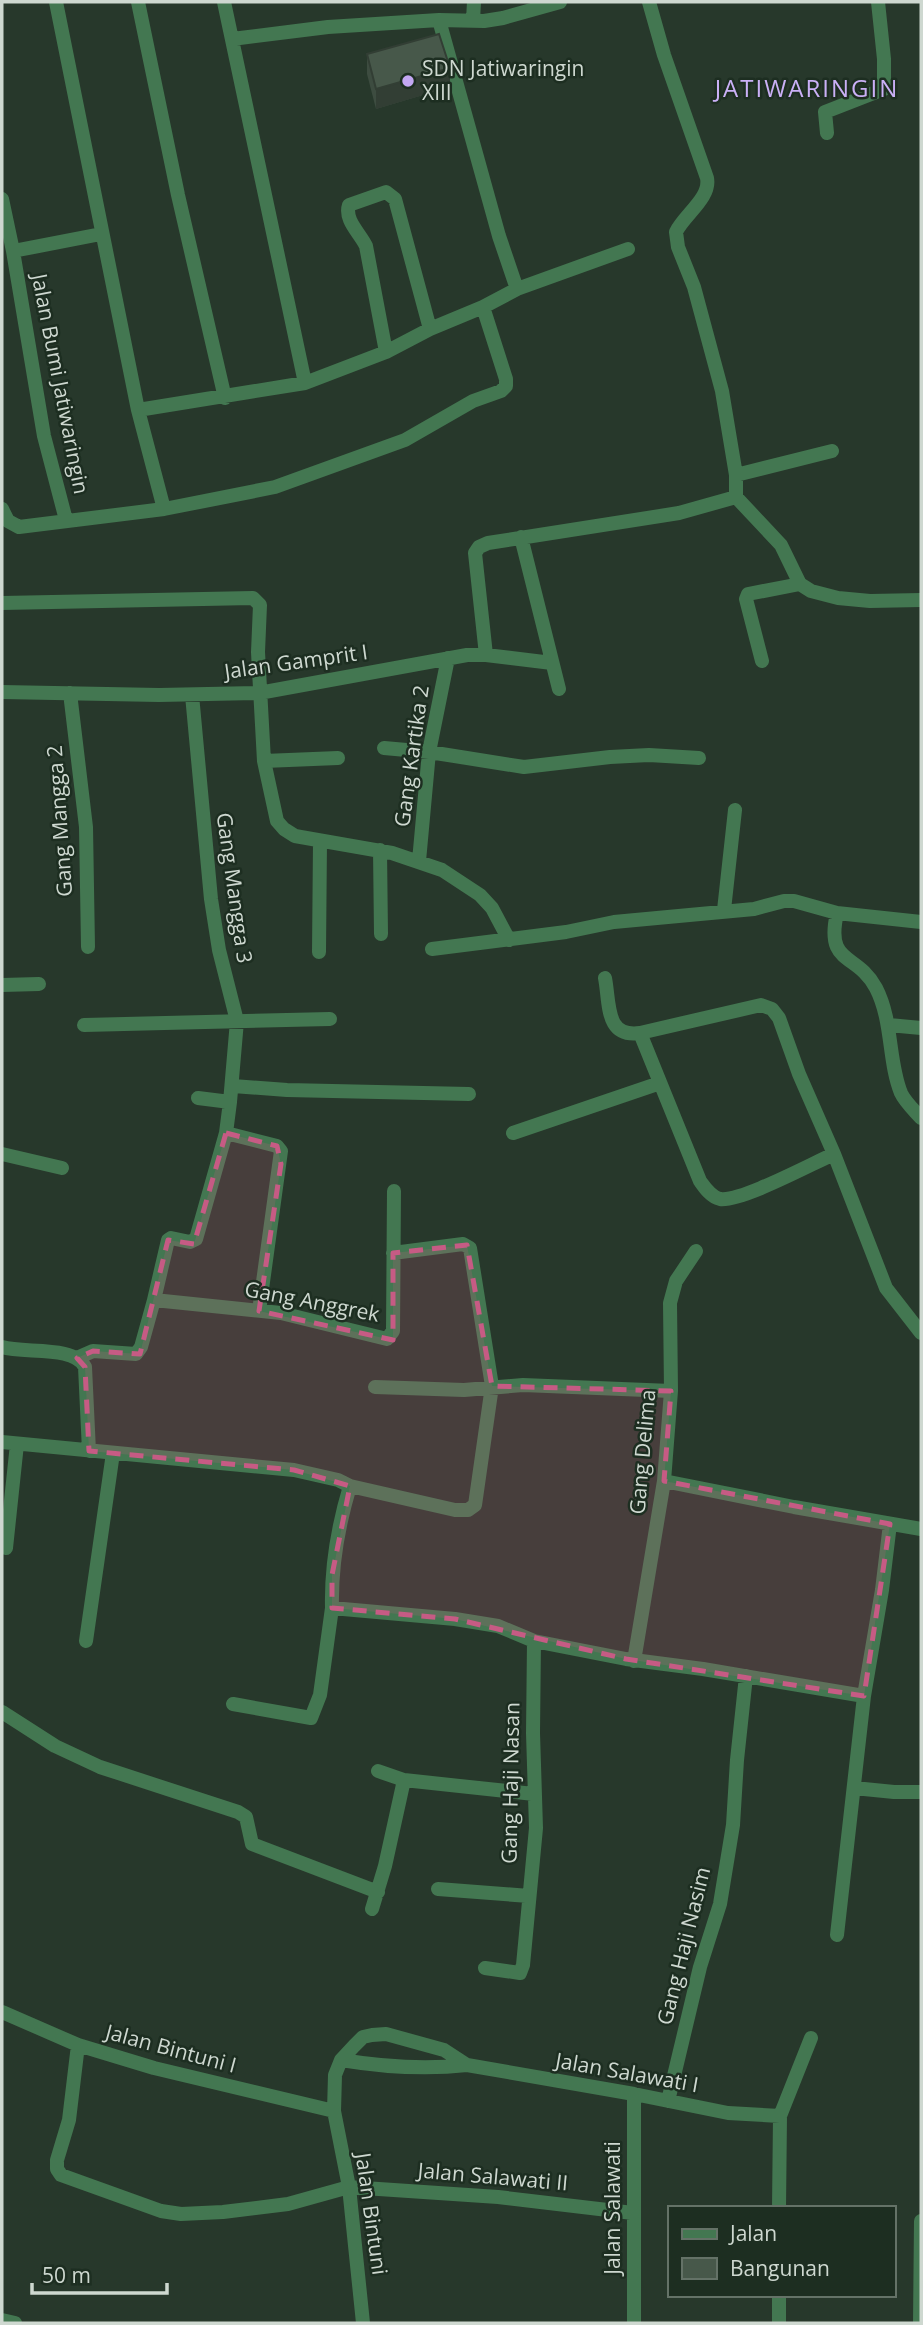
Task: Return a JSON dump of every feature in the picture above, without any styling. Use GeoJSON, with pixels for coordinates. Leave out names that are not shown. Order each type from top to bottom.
{"type":"FeatureCollection","features":[{"type":"Feature","properties":{"kind":"street"},"geometry":{"type":"LineString","coordinates":[[56,2],[138,410],[164,509]]}},
{"type":"Feature","properties":{"kind":"street"},"geometry":{"type":"LineString","coordinates":[[138,2],[178,195],[225,398]]}},
{"type":"Feature","properties":{"kind":"street"},"geometry":{"type":"LineString","coordinates":[[224,2],[305,383]]}},
{"type":"Feature","properties":{"kind":"street"},"geometry":{"type":"LineString","coordinates":[[473,20],[474,2]]}},
{"type":"Feature","properties":{"kind":"street"},"geometry":{"type":"LineString","coordinates":[[232,39],[328,26],[503,18],[560,2]]}},
{"type":"Feature","properties":{"kind":"street"},"geometry":{"type":"LineString","coordinates":[[649,2],[664,55],[709,186],[686,215],[676,233],[678,247],[694,286],[722,391],[736,475],[736,497],[780,545],[800,584],[811,592],[870,601],[921,600]]}},
{"type":"Feature","properties":{"kind":"street"},"geometry":{"type":"LineString","coordinates":[[827,133],[825,112],[884,89],[878,2]]}},
{"type":"Feature","properties":{"kind":"street"},"geometry":{"type":"LineString","coordinates":[[439,20],[499,236],[517,289]]}},
{"type":"Feature","properties":{"kind":"street"},"geometry":{"type":"LineString","coordinates":[[386,352],[366,246],[349,219],[349,205],[386,192],[395,199],[430,329]]}},
{"type":"Feature","properties":{"kind":"street","name":"Jalan Bumi Jatiwaringin"},"geometry":{"type":"LineString","coordinates":[[2,200],[44,436],[66,520],[164,509],[275,487],[405,440],[473,401],[506,386],[483,307]]}},
{"type":"Feature","properties":{"kind":"street"},"geometry":{"type":"LineString","coordinates":[[13,251],[102,234]]}},
{"type":"Feature","properties":{"kind":"street"},"geometry":{"type":"LineString","coordinates":[[138,410],[305,383],[386,352],[517,289],[628,249]]}},
{"type":"Feature","properties":{"kind":"street"},"geometry":{"type":"LineString","coordinates":[[736,475],[832,451]]}},
{"type":"Feature","properties":{"kind":"street"},"geometry":{"type":"LineString","coordinates":[[486,654],[475,553],[479,547],[521,537],[679,513],[736,497]]}},
{"type":"Feature","properties":{"kind":"street"},"geometry":{"type":"LineString","coordinates":[[2,509],[8,521],[19,527],[66,520]]}},
{"type":"Feature","properties":{"kind":"street"},"geometry":{"type":"LineString","coordinates":[[521,537],[559,689]]}},
{"type":"Feature","properties":{"kind":"street"},"geometry":{"type":"LineString","coordinates":[[762,662],[746,600],[748,594],[800,584]]}},
{"type":"Feature","properties":{"kind":"street"},"geometry":{"type":"LineString","coordinates":[[2,603],[253,598],[260,605],[259,693],[264,761],[277,821],[295,836],[380,850],[442,870],[480,895],[492,908],[509,940]]}},
{"type":"Feature","properties":{"kind":"street","name":"Jalan Gamprit I"},"geometry":{"type":"LineString","coordinates":[[2,692],[192,695],[259,693],[448,658],[486,654],[552,663]]}},
{"type":"Feature","properties":{"kind":"street","name":"Gang Kartika 2"},"geometry":{"type":"LineString","coordinates":[[419,861],[429,752],[448,658]]}},
{"type":"Feature","properties":{"kind":"street","name":"Gang Mangga 2"},"geometry":{"type":"LineString","coordinates":[[70,692],[86,827],[88,947]]}},
{"type":"Feature","properties":{"kind":"street","name":"Gang Mangga 3"},"geometry":{"type":"LineString","coordinates":[[154,1300],[168,1240],[171,1238],[190,1242],[196,1239],[226,1133],[233,1086],[237,1021],[219,950],[211,899],[192,695]]}},
{"type":"Feature","properties":{"kind":"street"},"geometry":{"type":"LineString","coordinates":[[384,748],[524,767],[610,757],[649,755],[699,758]]}},
{"type":"Feature","properties":{"kind":"street"},"geometry":{"type":"LineString","coordinates":[[264,761],[338,758]]}},
{"type":"Feature","properties":{"kind":"street"},"geometry":{"type":"LineString","coordinates":[[724,910],[735,810]]}},
{"type":"Feature","properties":{"kind":"street"},"geometry":{"type":"LineString","coordinates":[[319,952],[320,842]]}},
{"type":"Feature","properties":{"kind":"street"},"geometry":{"type":"LineString","coordinates":[[380,850],[381,934]]}},
{"type":"Feature","properties":{"kind":"street"},"geometry":{"type":"LineString","coordinates":[[432,949],[566,932],[614,922],[754,909],[783,901],[794,901],[837,913],[921,922]]}},
{"type":"Feature","properties":{"kind":"street"},"geometry":{"type":"LineString","coordinates":[[837,913],[833,933],[837,947],[843,957],[865,974],[876,988],[889,1026],[902,1094],[921,1118]]}},
{"type":"Feature","properties":{"kind":"street"},"geometry":{"type":"LineString","coordinates":[[605,978],[613,1025],[628,1035],[761,1005],[772,1009],[779,1018],[886,1288],[921,1333]]}},
{"type":"Feature","properties":{"kind":"street"},"geometry":{"type":"LineString","coordinates":[[2,985],[39,984]]}},
{"type":"Feature","properties":{"kind":"street"},"geometry":{"type":"LineString","coordinates":[[84,1025],[330,1019]]}},
{"type":"Feature","properties":{"kind":"street"},"geometry":{"type":"LineString","coordinates":[[889,1026],[921,1028]]}},
{"type":"Feature","properties":{"kind":"street"},"geometry":{"type":"LineString","coordinates":[[640,1033],[700,1181],[709,1193],[719,1199],[738,1197],[834,1154]]}},
{"type":"Feature","properties":{"kind":"street"},"geometry":{"type":"LineString","coordinates":[[513,1133],[660,1083]]}},
{"type":"Feature","properties":{"kind":"street"},"geometry":{"type":"LineString","coordinates":[[233,1086],[287,1090],[469,1094]]}},
{"type":"Feature","properties":{"kind":"street"},"geometry":{"type":"LineString","coordinates":[[198,1098],[230,1102]]}},
{"type":"Feature","properties":{"kind":"street"},"geometry":{"type":"LineString","coordinates":[[226,1133],[276,1146],[281,1152],[259,1311]]}},
{"type":"Feature","properties":{"kind":"street"},"geometry":{"type":"LineString","coordinates":[[2,1153],[62,1168]]}},
{"type":"Feature","properties":{"kind":"street","name":"Gang Anggrek"},"geometry":{"type":"LineString","coordinates":[[154,1300],[281,1313],[387,1339],[393,1331],[394,1191]]}},
{"type":"Feature","properties":{"kind":"street"},"geometry":{"type":"LineString","coordinates":[[2,1442],[294,1470],[338,1479],[350,1486],[455,1510],[468,1510],[475,1505],[492,1386],[470,1248],[463,1244],[393,1253]]}},
{"type":"Feature","properties":{"kind":"street","name":"Gang Delima"},"geometry":{"type":"LineString","coordinates":[[635,1661],[664,1481],[671,1391],[670,1303],[676,1281],[696,1251]]}},
{"type":"Feature","properties":{"kind":"street"},"geometry":{"type":"LineString","coordinates":[[77,1357],[93,1351],[136,1354],[141,1347],[154,1300]]}},
{"type":"Feature","properties":{"kind":"street"},"geometry":{"type":"LineString","coordinates":[[2,1347],[77,1357],[85,1367],[89,1451]]}},
{"type":"Feature","properties":{"kind":"street"},"geometry":{"type":"LineString","coordinates":[[375,1387],[464,1390],[523,1385],[671,1391]]}},
{"type":"Feature","properties":{"kind":"street"},"geometry":{"type":"LineString","coordinates":[[6,1548],[17,1444]]}},
{"type":"Feature","properties":{"kind":"street"},"geometry":{"type":"LineString","coordinates":[[86,1641],[113,1453]]}},
{"type":"Feature","properties":{"kind":"street"},"geometry":{"type":"LineString","coordinates":[[664,1481],[921,1529]]}},
{"type":"Feature","properties":{"kind":"street"},"geometry":{"type":"LineString","coordinates":[[233,1704],[311,1718],[320,1695],[332,1608],[332,1576],[342,1515],[350,1486]]}},
{"type":"Feature","properties":{"kind":"street"},"geometry":{"type":"LineString","coordinates":[[837,1935],[864,1696],[890,1524]]}},
{"type":"Feature","properties":{"kind":"street"},"geometry":{"type":"LineString","coordinates":[[332,1608],[407,1613],[498,1626],[534,1641],[635,1661],[864,1696]]}},
{"type":"Feature","properties":{"kind":"street","name":"Gang Haji Nasan"},"geometry":{"type":"LineString","coordinates":[[485,1968],[520,1973],[523,1970],[536,1828],[534,1641]]}},
{"type":"Feature","properties":{"kind":"street","name":"Gang Haji Nasim"},"geometry":{"type":"LineString","coordinates":[[668,2101],[700,1967],[720,1904],[733,1825],[746,1676]]}},
{"type":"Feature","properties":{"kind":"street"},"geometry":{"type":"LineString","coordinates":[[2,1712],[55,1746],[100,1767],[238,1812],[246,1817],[252,1844],[377,1892]]}},
{"type":"Feature","properties":{"kind":"street"},"geometry":{"type":"LineString","coordinates":[[378,1771],[404,1780],[534,1794]]}},
{"type":"Feature","properties":{"kind":"street"},"geometry":{"type":"LineString","coordinates":[[372,1909],[404,1780]]}},
{"type":"Feature","properties":{"kind":"street"},"geometry":{"type":"LineString","coordinates":[[854,1788],[921,1792]]}},
{"type":"Feature","properties":{"kind":"street"},"geometry":{"type":"LineString","coordinates":[[438,1889],[529,1896]]}},
{"type":"Feature","properties":{"kind":"street","name":"Jalan Bintuni I"},"geometry":{"type":"LineString","coordinates":[[2,2012],[78,2045],[167,2071],[334,2111]]}},
{"type":"Feature","properties":{"kind":"street","name":"Jalan Salawati I"},"geometry":{"type":"LineString","coordinates":[[341,2060],[363,2037],[387,2034],[444,2050],[467,2065]]}},
{"type":"Feature","properties":{"kind":"street"},"geometry":{"type":"LineString","coordinates":[[779,2206],[780,2116],[811,2038]]}},
{"type":"Feature","properties":{"kind":"street","name":"Jalan Salawati II"},"geometry":{"type":"LineString","coordinates":[[78,2045],[69,2120],[57,2160],[57,2169],[61,2175],[161,2211],[181,2214],[223,2212],[288,2204],[349,2187],[498,2197],[633,2213]]}},
{"type":"Feature","properties":{"kind":"street"},"geometry":{"type":"LineString","coordinates":[[334,2111],[335,2075],[341,2060]]}},
{"type":"Feature","properties":{"kind":"street","name":"Jalan Salawati I"},"geometry":{"type":"LineString","coordinates":[[341,2060],[380,2067],[444,2068],[467,2065],[728,2113],[780,2116]]}},
{"type":"Feature","properties":{"kind":"street","name":"Jalan Salawati"},"geometry":{"type":"LineString","coordinates":[[634,2094],[634,2323]]}},
{"type":"Feature","properties":{"kind":"street","name":"Jalan Bintuni"},"geometry":{"type":"LineString","coordinates":[[334,2111],[349,2187],[363,2323]]}},
{"type":"Feature","properties":{"kind":"street"},"geometry":{"type":"LineString","coordinates":[[920,2323],[921,2221]]}},
{"type":"Feature","properties":{"kind":"street"},"geometry":{"type":"LineString","coordinates":[[779,2297],[779,2323]]}},
{"type":"Feature","properties":{"kind":"street"},"geometry":{"type":"LineString","coordinates":[[2,2320],[15,2323]]}},
{"type":"Feature","properties":{"kind":"highlighted area"},"geometry":{"type":"Polygon","coordinates":[[[226,1133],[277,1146],[281,1164],[259,1311],[393,1340],[393,1253],[467,1245],[492,1386],[671,1391],[664,1481],[890,1524],[864,1696],[626,1659],[455,1619],[332,1608],[332,1575],[350,1486],[294,1470],[89,1451],[85,1367],[77,1358],[93,1351],[140,1354],[168,1240],[194,1244],[226,1133]]]}},
{"type":"Feature","properties":{"kind":"building"},"geometry":{"type":"Polygon","coordinates":[[[439,34],[450,68],[376,89],[367,54],[439,34]]]}},
{"type":"Feature","properties":{"kind":"place","name":"SDN Jatiwaringin XIII"},"geometry":{"type":"Point","coordinates":[408,81]}},
{"type":"Feature","properties":{"kind":"district","name":"JATIWARINGIN"},"geometry":{"type":"Point","coordinates":[807,89]}}]}
